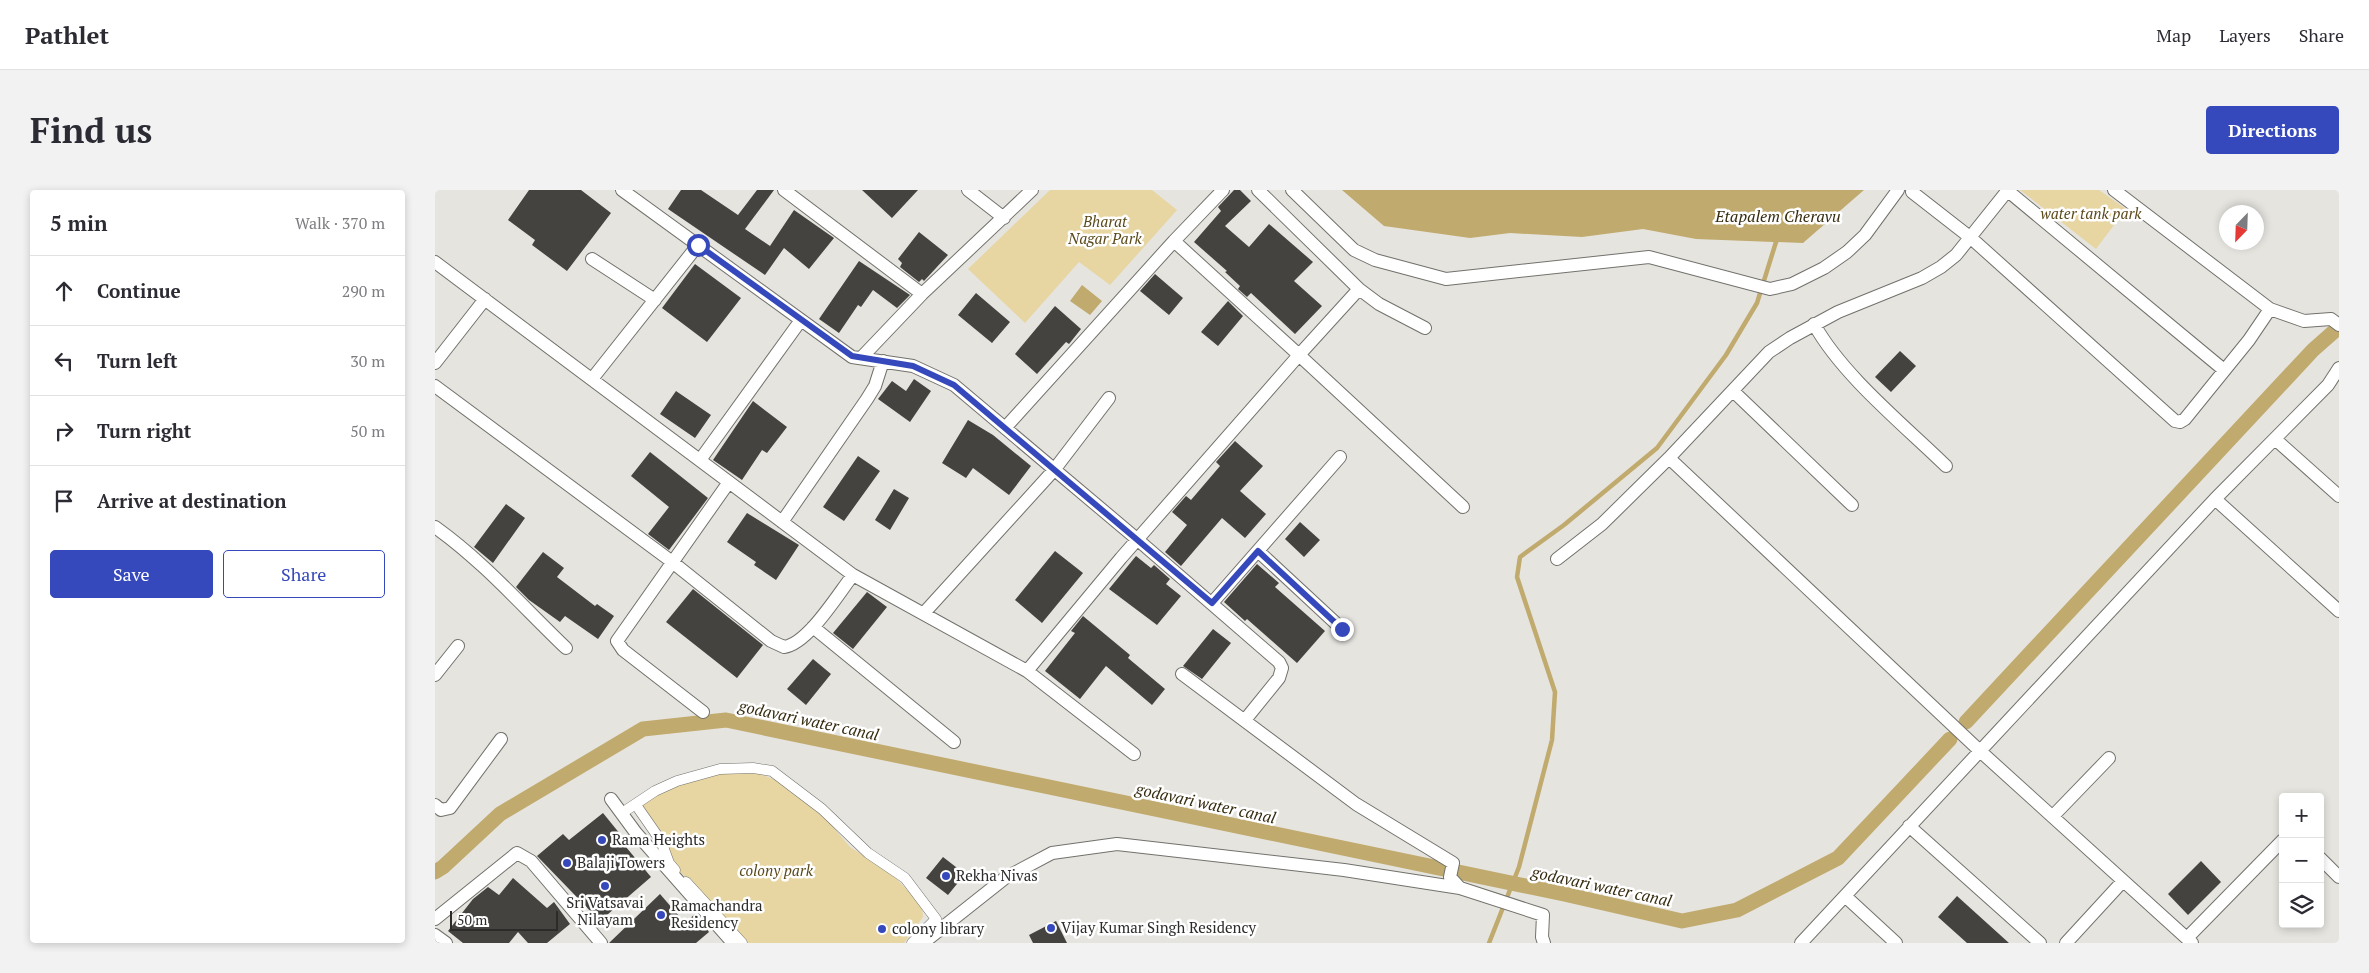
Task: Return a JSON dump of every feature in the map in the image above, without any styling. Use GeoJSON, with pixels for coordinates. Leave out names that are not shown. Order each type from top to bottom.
{"type":"FeatureCollection","features":[{"type":"Feature","properties":{"kind":"street"},"geometry":{"type":"LineString","coordinates":[[622,190],[852,356],[913,366],[954,385],[1138,540],[1279,662],[1282,668],[1279,678],[1245,720]]}},
{"type":"Feature","properties":{"kind":"street"},"geometry":{"type":"LineString","coordinates":[[784,190],[922,294]]}},
{"type":"Feature","properties":{"kind":"street"},"geometry":{"type":"LineString","coordinates":[[968,190],[1004,218]]}},
{"type":"Feature","properties":{"kind":"street"},"geometry":{"type":"LineString","coordinates":[[861,358],[922,294],[1032,190]]}},
{"type":"Feature","properties":{"kind":"street"},"geometry":{"type":"LineString","coordinates":[[1005,428],[1174,241],[1223,190]]}},
{"type":"Feature","properties":{"kind":"street"},"geometry":{"type":"LineString","coordinates":[[1258,190],[1359,289],[1379,304],[1425,328]]}},
{"type":"Feature","properties":{"kind":"street"},"geometry":{"type":"LineString","coordinates":[[1292,190],[1354,250],[1375,260],[1447,279],[1649,257],[1770,289],[1800,280],[1824,268],[1847,252],[1865,235],[1898,190]]}},
{"type":"Feature","properties":{"kind":"street"},"geometry":{"type":"LineString","coordinates":[[2114,190],[2270,309],[2304,321],[2335,319]]}},
{"type":"Feature","properties":{"kind":"street"},"geometry":{"type":"LineString","coordinates":[[1912,192],[1971,238],[2175,421],[2180,422],[2185,419],[2270,309]]}},
{"type":"Feature","properties":{"kind":"street"},"geometry":{"type":"LineString","coordinates":[[1557,559],[1602,524],[1669,458],[1769,352],[1815,324],[1847,308],[1922,278],[1956,255],[1971,238],[2003,192],[2224,370]]}},
{"type":"Feature","properties":{"kind":"street"},"geometry":{"type":"LineString","coordinates":[[1174,241],[1463,507]]}},
{"type":"Feature","properties":{"kind":"street"},"geometry":{"type":"LineString","coordinates":[[592,380],[698,245]]}},
{"type":"Feature","properties":{"kind":"street"},"geometry":{"type":"LineString","coordinates":[[592,259],[655,300]]}},
{"type":"Feature","properties":{"kind":"street"},"geometry":{"type":"LineString","coordinates":[[435,262],[853,575],[1027,671],[1134,754]]}},
{"type":"Feature","properties":{"kind":"street"},"geometry":{"type":"LineString","coordinates":[[1027,671],[1138,540],[1359,289]]}},
{"type":"Feature","properties":{"kind":"street"},"geometry":{"type":"LineString","coordinates":[[435,363],[485,299]]}},
{"type":"Feature","properties":{"kind":"street"},"geometry":{"type":"LineString","coordinates":[[700,460],[801,320]]}},
{"type":"Feature","properties":{"kind":"street"},"geometry":{"type":"LineString","coordinates":[[1815,324],[1828,346],[1851,374],[1946,466]]}},
{"type":"Feature","properties":{"kind":"street"},"geometry":{"type":"LineString","coordinates":[[782,522],[867,399],[875,386],[883,362]]}},
{"type":"Feature","properties":{"kind":"street"},"geometry":{"type":"LineString","coordinates":[[1801,943],[2215,499],[2327,385],[2339,368]]}},
{"type":"Feature","properties":{"kind":"street"},"geometry":{"type":"LineString","coordinates":[[435,386],[671,561],[771,641],[784,647],[797,642],[813,627],[853,575]]}},
{"type":"Feature","properties":{"kind":"street"},"geometry":{"type":"LineString","coordinates":[[1733,391],[1852,505]]}},
{"type":"Feature","properties":{"kind":"street"},"geometry":{"type":"LineString","coordinates":[[924,613],[1054,470],[1109,398]]}},
{"type":"Feature","properties":{"kind":"street"},"geometry":{"type":"LineString","coordinates":[[2275,440],[2339,496]]}},
{"type":"Feature","properties":{"kind":"street"},"geometry":{"type":"LineString","coordinates":[[1212,603],[1340,457]]}},
{"type":"Feature","properties":{"kind":"street"},"geometry":{"type":"LineString","coordinates":[[1669,458],[1980,751],[2189,941],[2279,844]]}},
{"type":"Feature","properties":{"kind":"street"},"geometry":{"type":"LineString","coordinates":[[703,712],[623,650],[617,641],[671,561],[729,482]]}},
{"type":"Feature","properties":{"kind":"street"},"geometry":{"type":"LineString","coordinates":[[2215,499],[2339,611]]}},
{"type":"Feature","properties":{"kind":"street"},"geometry":{"type":"LineString","coordinates":[[435,527],[493,575],[508,593],[566,648]]}},
{"type":"Feature","properties":{"kind":"street"},"geometry":{"type":"LineString","coordinates":[[1258,551],[1342,629]]}},
{"type":"Feature","properties":{"kind":"street"},"geometry":{"type":"LineString","coordinates":[[813,627],[954,742]]}},
{"type":"Feature","properties":{"kind":"street"},"geometry":{"type":"LineString","coordinates":[[435,675],[458,646]]}},
{"type":"Feature","properties":{"kind":"street"},"geometry":{"type":"LineString","coordinates":[[1182,674],[1356,804],[1453,863],[1450,877],[1460,888]]}},
{"type":"Feature","properties":{"kind":"street"},"geometry":{"type":"LineString","coordinates":[[435,805],[441,810],[450,808],[501,739]]}},
{"type":"Feature","properties":{"kind":"street"},"geometry":{"type":"LineString","coordinates":[[2053,816],[2109,758]]}},
{"type":"Feature","properties":{"kind":"street"},"geometry":{"type":"LineString","coordinates":[[622,813],[655,792],[677,781],[720,769],[753,768],[772,771],[822,809],[868,853],[905,878],[913,887],[935,919],[912,943]]}},
{"type":"Feature","properties":{"kind":"street"},"geometry":{"type":"LineString","coordinates":[[611,799],[636,833],[733,943]]}},
{"type":"Feature","properties":{"kind":"street"},"geometry":{"type":"LineString","coordinates":[[636,804],[661,841],[669,863],[743,943]]}},
{"type":"Feature","properties":{"kind":"street"},"geometry":{"type":"LineString","coordinates":[[1909,826],[2040,943]]}},
{"type":"Feature","properties":{"kind":"street"},"geometry":{"type":"LineString","coordinates":[[923,943],[1005,878],[1053,853],[1117,844],[1344,870],[1460,888],[1543,915],[1542,937],[1544,943]]}},
{"type":"Feature","properties":{"kind":"street"},"geometry":{"type":"LineString","coordinates":[[435,919],[517,853],[531,861],[601,943]]}},
{"type":"Feature","properties":{"kind":"street"},"geometry":{"type":"LineString","coordinates":[[2324,862],[2339,877]]}},
{"type":"Feature","properties":{"kind":"street"},"geometry":{"type":"LineString","coordinates":[[2066,943],[2123,881]]}},
{"type":"Feature","properties":{"kind":"street"},"geometry":{"type":"LineString","coordinates":[[1845,896],[1896,943]]}},
{"type":"Feature","properties":{"kind":"street"},"geometry":{"type":"LineString","coordinates":[[435,935],[446,943]]}},
{"type":"Feature","properties":{"kind":"green space","name":"Bharat Nagar Park"},"geometry":{"type":"Polygon","coordinates":[[[1050,190],[1152,190],[1177,210],[1110,285],[1079,262],[1025,323],[968,269],[1050,190]]]}},
{"type":"Feature","properties":{"kind":"green space","name":"water tank park"},"geometry":{"type":"Polygon","coordinates":[[[2020,190],[2099,190],[2126,209],[2096,249],[2020,190]]]}},
{"type":"Feature","properties":{"kind":"green space","name":"colony park"},"geometry":{"type":"Polygon","coordinates":[[[718,772],[757,773],[784,783],[790,792],[802,797],[827,820],[850,847],[891,873],[922,906],[923,917],[904,943],[745,943],[694,884],[674,867],[640,805],[668,789],[718,772]]]}},
{"type":"Feature","properties":{"kind":"shaded area","name":"Etapalem Cheravu"},"geometry":{"type":"Polygon","coordinates":[[[1342,190],[1864,190],[1803,243],[1696,239],[1643,229],[1582,237],[1510,233],[1470,238],[1384,226],[1342,190]]]}},
{"type":"Feature","properties":{"kind":"shaded area"},"geometry":{"type":"Polygon","coordinates":[[[1082,285],[1102,301],[1090,315],[1070,301],[1082,285]]]}},
{"type":"Feature","properties":{"kind":"building"},"geometry":{"type":"Polygon","coordinates":[[[529,190],[581,190],[611,213],[567,271],[532,245],[535,240],[508,220],[529,190]]]}},
{"type":"Feature","properties":{"kind":"building"},"geometry":{"type":"Polygon","coordinates":[[[681,190],[701,190],[738,215],[757,190],[774,190],[745,229],[770,246],[794,210],[834,238],[809,269],[784,248],[765,275],[668,209],[681,190]]]}},
{"type":"Feature","properties":{"kind":"building"},"geometry":{"type":"Polygon","coordinates":[[[862,190],[918,190],[892,218],[862,190]]]}},
{"type":"Feature","properties":{"kind":"building"},"geometry":{"type":"Polygon","coordinates":[[[1234,190],[1240,190],[1251,201],[1225,226],[1249,247],[1269,224],[1313,262],[1294,281],[1322,306],[1295,334],[1251,293],[1247,297],[1238,289],[1240,286],[1225,272],[1227,271],[1194,242],[1221,211],[1218,207],[1234,190]]]}},
{"type":"Feature","properties":{"kind":"building"},"geometry":{"type":"Polygon","coordinates":[[[919,232],[948,255],[924,281],[922,279],[919,282],[900,267],[902,263],[898,259],[919,232]]]}},
{"type":"Feature","properties":{"kind":"building"},"geometry":{"type":"Polygon","coordinates":[[[859,261],[910,295],[897,308],[873,290],[861,307],[858,305],[839,333],[819,319],[859,261]]]}},
{"type":"Feature","properties":{"kind":"building"},"geometry":{"type":"Polygon","coordinates":[[[695,264],[741,298],[707,342],[662,308],[695,264]]]}},
{"type":"Feature","properties":{"kind":"building"},"geometry":{"type":"Polygon","coordinates":[[[1155,274],[1183,298],[1169,315],[1140,291],[1155,274]]]}},
{"type":"Feature","properties":{"kind":"building"},"geometry":{"type":"Polygon","coordinates":[[[976,293],[1010,322],[992,343],[958,315],[976,293]]]}},
{"type":"Feature","properties":{"kind":"building"},"geometry":{"type":"Polygon","coordinates":[[[1228,301],[1243,316],[1218,346],[1201,332],[1228,301]]]}},
{"type":"Feature","properties":{"kind":"building"},"geometry":{"type":"Polygon","coordinates":[[[1055,306],[1081,329],[1069,344],[1066,342],[1037,374],[1015,354],[1055,306]]]}},
{"type":"Feature","properties":{"kind":"building"},"geometry":{"type":"Polygon","coordinates":[[[1900,351],[1916,366],[1891,392],[1875,377],[1900,351]]]}},
{"type":"Feature","properties":{"kind":"building"},"geometry":{"type":"Polygon","coordinates":[[[914,379],[931,391],[910,422],[878,399],[892,381],[906,391],[914,379]]]}},
{"type":"Feature","properties":{"kind":"building"},"geometry":{"type":"Polygon","coordinates":[[[676,391],[711,415],[695,438],[660,414],[676,391]]]}},
{"type":"Feature","properties":{"kind":"building"},"geometry":{"type":"Polygon","coordinates":[[[753,401],[787,427],[767,453],[762,450],[742,480],[713,460],[753,401]]]}},
{"type":"Feature","properties":{"kind":"building"},"geometry":{"type":"Polygon","coordinates":[[[968,420],[993,435],[1031,466],[1009,495],[973,468],[966,478],[942,463],[968,420]]]}},
{"type":"Feature","properties":{"kind":"building"},"geometry":{"type":"Polygon","coordinates":[[[1235,441],[1263,466],[1240,491],[1266,514],[1245,538],[1222,518],[1181,566],[1165,552],[1187,525],[1172,512],[1186,496],[1191,500],[1220,466],[1216,462],[1235,441]]]}},
{"type":"Feature","properties":{"kind":"building"},"geometry":{"type":"Polygon","coordinates":[[[650,452],[708,498],[669,550],[648,534],[669,507],[631,476],[650,452]]]}},
{"type":"Feature","properties":{"kind":"building"},"geometry":{"type":"Polygon","coordinates":[[[858,456],[880,471],[844,521],[823,507],[858,456]]]}},
{"type":"Feature","properties":{"kind":"building"},"geometry":{"type":"Polygon","coordinates":[[[894,489],[909,498],[890,530],[875,520],[894,489]]]}},
{"type":"Feature","properties":{"kind":"building"},"geometry":{"type":"Polygon","coordinates":[[[506,504],[525,518],[493,563],[474,547],[506,504]]]}},
{"type":"Feature","properties":{"kind":"building"},"geometry":{"type":"Polygon","coordinates":[[[747,513],[799,545],[776,580],[754,565],[756,562],[727,542],[747,513]]]}},
{"type":"Feature","properties":{"kind":"building"},"geometry":{"type":"Polygon","coordinates":[[[1300,522],[1320,540],[1304,557],[1285,539],[1300,522]]]}},
{"type":"Feature","properties":{"kind":"building"},"geometry":{"type":"Polygon","coordinates":[[[1055,551],[1083,573],[1042,623],[1015,600],[1055,551]]]}},
{"type":"Feature","properties":{"kind":"building"},"geometry":{"type":"Polygon","coordinates":[[[543,552],[564,568],[557,577],[595,606],[597,604],[614,616],[598,639],[565,616],[560,622],[529,600],[516,587],[543,552]]]}},
{"type":"Feature","properties":{"kind":"building"},"geometry":{"type":"Polygon","coordinates":[[[1136,556],[1151,568],[1154,565],[1170,579],[1166,584],[1181,596],[1157,625],[1109,589],[1136,556]]]}},
{"type":"Feature","properties":{"kind":"building"},"geometry":{"type":"Polygon","coordinates":[[[1257,564],[1279,583],[1275,587],[1325,631],[1297,663],[1247,619],[1245,621],[1224,602],[1257,564]]]}},
{"type":"Feature","properties":{"kind":"building"},"geometry":{"type":"Polygon","coordinates":[[[693,589],[763,645],[737,678],[666,622],[693,589]]]}},
{"type":"Feature","properties":{"kind":"building"},"geometry":{"type":"Polygon","coordinates":[[[867,592],[887,607],[853,649],[833,633],[867,592]]]}},
{"type":"Feature","properties":{"kind":"building"},"geometry":{"type":"Polygon","coordinates":[[[1083,616],[1130,655],[1128,658],[1165,689],[1152,705],[1106,666],[1080,699],[1045,671],[1075,633],[1071,631],[1083,616]]]}},
{"type":"Feature","properties":{"kind":"building"},"geometry":{"type":"Polygon","coordinates":[[[1213,629],[1231,643],[1202,679],[1183,666],[1213,629]]]}},
{"type":"Feature","properties":{"kind":"building"},"geometry":{"type":"Polygon","coordinates":[[[813,659],[831,674],[806,705],[787,689],[813,659]]]}},
{"type":"Feature","properties":{"kind":"building"},"geometry":{"type":"Polygon","coordinates":[[[603,813],[629,845],[626,847],[651,877],[600,921],[537,856],[563,834],[569,840],[603,813]]]}},
{"type":"Feature","properties":{"kind":"building","name":"Rekha Nivas"},"geometry":{"type":"Polygon","coordinates":[[[943,857],[965,874],[948,895],[926,878],[943,857]]]}},
{"type":"Feature","properties":{"kind":"building"},"geometry":{"type":"Polygon","coordinates":[[[2201,861],[2221,882],[2188,915],[2168,894],[2201,861]]]}},
{"type":"Feature","properties":{"kind":"building"},"geometry":{"type":"Polygon","coordinates":[[[513,878],[547,908],[554,902],[570,924],[547,943],[528,943],[518,932],[509,943],[463,943],[448,931],[473,899],[488,887],[499,895],[513,878]]]}},
{"type":"Feature","properties":{"kind":"building"},"geometry":{"type":"Polygon","coordinates":[[[660,894],[685,923],[695,914],[709,932],[696,943],[609,943],[660,894]]]}},
{"type":"Feature","properties":{"kind":"building"},"geometry":{"type":"Polygon","coordinates":[[[1957,896],[2009,943],[1967,943],[1938,917],[1957,896]]]}},
{"type":"Feature","properties":{"kind":"building","name":"Vijay Kumar Singh Residency"},"geometry":{"type":"Polygon","coordinates":[[[1056,921],[1067,943],[1033,943],[1029,935],[1056,921]]]}},
{"type":"Feature","properties":{"kind":"waterway"},"geometry":{"type":"LineString","coordinates":[[1489,943],[1519,867],[1552,740],[1555,692],[1517,577],[1520,557],[1564,525],[1657,448],[1726,355],[1757,303],[1776,242]]}},
{"type":"Feature","properties":{"kind":"waterway"},"geometry":{"type":"LineString","coordinates":[[1966,722],[2313,350],[2339,327]]}},
{"type":"Feature","properties":{"kind":"waterway","name":"godavari water canal"},"geometry":{"type":"LineString","coordinates":[[435,872],[443,867],[500,814],[643,729],[726,720],[1564,894],[1682,921],[1737,910],[1838,858],[1950,739]]}},
{"type":"Feature","properties":{"kind":"place","name":"Rama Heights"},"geometry":{"type":"Point","coordinates":[602,840]}},
{"type":"Feature","properties":{"kind":"place","name":"Balaji Towers"},"geometry":{"type":"Point","coordinates":[567,863]}},
{"type":"Feature","properties":{"kind":"place","name":"Rekha Nivas"},"geometry":{"type":"Point","coordinates":[946,876]}},
{"type":"Feature","properties":{"kind":"place","name":"Sri Vatsavai Nilayam"},"geometry":{"type":"Point","coordinates":[605,886]}},
{"type":"Feature","properties":{"kind":"place","name":"Ramachandra Residency"},"geometry":{"type":"Point","coordinates":[661,915]}},
{"type":"Feature","properties":{"kind":"place","name":"Vijay Kumar Singh Residency"},"geometry":{"type":"Point","coordinates":[1051,928]}},
{"type":"Feature","properties":{"kind":"place","name":"colony library"},"geometry":{"type":"Point","coordinates":[882,929]}},
{"type":"Feature","properties":{"kind":"route"},"geometry":{"type":"LineString","coordinates":[[698,245],[852,356],[913,366],[954,385],[1212,603],[1258,551],[1342,629]]}}]}
